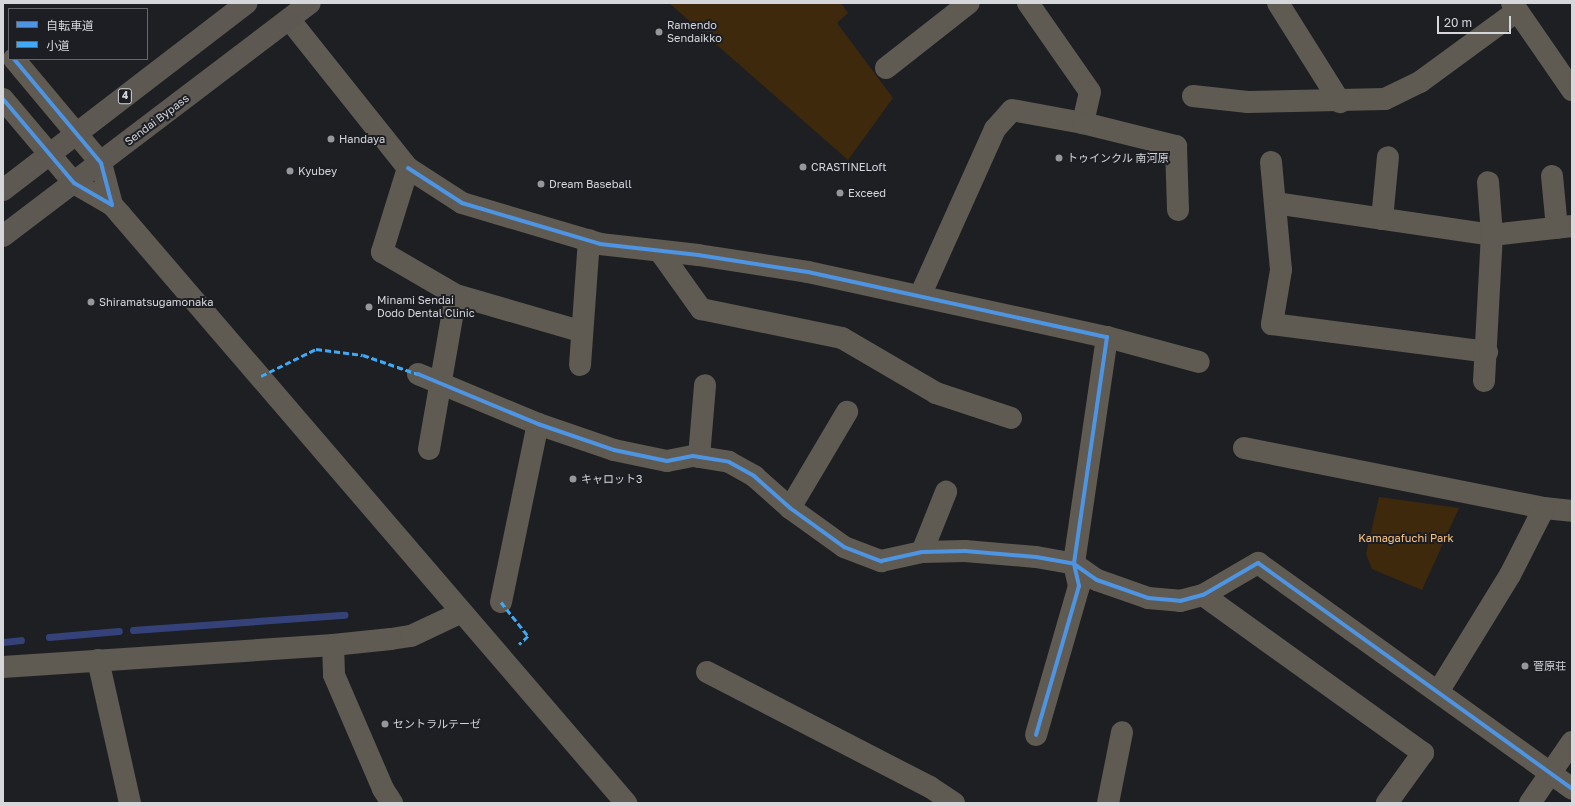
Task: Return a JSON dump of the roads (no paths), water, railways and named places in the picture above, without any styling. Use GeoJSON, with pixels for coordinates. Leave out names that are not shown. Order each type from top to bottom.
{"type":"FeatureCollection","features":[{"type":"Feature","properties":{"kind":"highway","name":"4"},"geometry":{"type":"LineString","coordinates":[[3,190],[247,3]]}},
{"type":"Feature","properties":{"kind":"highway","name":"Sendai Bypass"},"geometry":{"type":"LineString","coordinates":[[3,236],[310,3]]}},
{"type":"Feature","properties":{"kind":"street"},"geometry":{"type":"LineString","coordinates":[[886,68],[969,3]]}},
{"type":"Feature","properties":{"kind":"street"},"geometry":{"type":"LineString","coordinates":[[1028,3],[1090,92],[1083,123]]}},
{"type":"Feature","properties":{"kind":"street"},"geometry":{"type":"LineString","coordinates":[[1278,3],[1340,102]]}},
{"type":"Feature","properties":{"kind":"street"},"geometry":{"type":"LineString","coordinates":[[1193,96],[1248,102],[1340,102],[1385,99],[1420,82],[1514,7],[1572,90]]}},
{"type":"Feature","properties":{"kind":"street"},"geometry":{"type":"LineString","coordinates":[[289,19],[408,168],[462,203],[600,244],[661,253],[698,255],[808,272],[1108,337],[1199,362]]}},
{"type":"Feature","properties":{"kind":"street"},"geometry":{"type":"LineString","coordinates":[[15,60],[101,163],[112,204]]}},
{"type":"Feature","properties":{"kind":"street"},"geometry":{"type":"LineString","coordinates":[[3,99],[74,183],[112,204],[262,376],[626,803]]}},
{"type":"Feature","properties":{"kind":"street"},"geometry":{"type":"LineString","coordinates":[[920,296],[995,129],[1012,110],[1083,123],[1176,146],[1178,210]]}},
{"type":"Feature","properties":{"kind":"street"},"geometry":{"type":"LineString","coordinates":[[1382,219],[1388,157]]}},
{"type":"Feature","properties":{"kind":"street"},"geometry":{"type":"LineString","coordinates":[[1271,162],[1281,270],[1272,324],[1487,352]]}},
{"type":"Feature","properties":{"kind":"street"},"geometry":{"type":"LineString","coordinates":[[408,168],[382,252],[456,295],[580,332]]}},
{"type":"Feature","properties":{"kind":"street"},"geometry":{"type":"LineString","coordinates":[[1275,202],[1492,235],[1565,227],[1552,176]]}},
{"type":"Feature","properties":{"kind":"street"},"geometry":{"type":"LineString","coordinates":[[1484,381],[1487,352],[1492,235],[1488,182]]}},
{"type":"Feature","properties":{"kind":"street"},"geometry":{"type":"LineString","coordinates":[[580,365],[580,332],[590,240]]}},
{"type":"Feature","properties":{"kind":"street"},"geometry":{"type":"LineString","coordinates":[[661,253],[701,309],[842,338],[936,393],[1011,418]]}},
{"type":"Feature","properties":{"kind":"street"},"geometry":{"type":"LineString","coordinates":[[429,449],[438,384],[456,295]]}},
{"type":"Feature","properties":{"kind":"street"},"geometry":{"type":"LineString","coordinates":[[1036,735],[1079,586],[1074,564],[1108,337]]}},
{"type":"Feature","properties":{"kind":"street"},"geometry":{"type":"LineString","coordinates":[[418,374],[438,384],[538,424],[614,450],[667,461],[699,457],[729,462],[754,476],[790,508],[844,547],[881,561],[922,552],[965,551],[1036,557],[1074,564],[1097,580],[1148,598],[1180,601],[1203,595],[1258,562],[1572,789]]}},
{"type":"Feature","properties":{"kind":"street"},"geometry":{"type":"LineString","coordinates":[[699,457],[705,385]]}},
{"type":"Feature","properties":{"kind":"street"},"geometry":{"type":"LineString","coordinates":[[790,508],[847,412]]}},
{"type":"Feature","properties":{"kind":"street"},"geometry":{"type":"LineString","coordinates":[[501,602],[538,424]]}},
{"type":"Feature","properties":{"kind":"street"},"geometry":{"type":"LineString","coordinates":[[1244,448],[1544,508],[1572,511]]}},
{"type":"Feature","properties":{"kind":"street"},"geometry":{"type":"LineString","coordinates":[[922,552],[946,492]]}},
{"type":"Feature","properties":{"kind":"street"},"geometry":{"type":"LineString","coordinates":[[1438,692],[1510,575],[1544,508]]}},
{"type":"Feature","properties":{"kind":"street"},"geometry":{"type":"LineString","coordinates":[[1203,595],[1423,753],[1387,803]]}},
{"type":"Feature","properties":{"kind":"street"},"geometry":{"type":"LineString","coordinates":[[3,667],[333,646],[411,636],[462,612]]}},
{"type":"Feature","properties":{"kind":"street"},"geometry":{"type":"LineString","coordinates":[[333,646],[334,675],[383,789],[392,803]]}},
{"type":"Feature","properties":{"kind":"street"},"geometry":{"type":"LineString","coordinates":[[98,660],[130,803]]}},
{"type":"Feature","properties":{"kind":"street"},"geometry":{"type":"LineString","coordinates":[[707,672],[930,787],[954,803]]}},
{"type":"Feature","properties":{"kind":"street"},"geometry":{"type":"LineString","coordinates":[[1108,803],[1122,732]]}},
{"type":"Feature","properties":{"kind":"street"},"geometry":{"type":"LineString","coordinates":[[1530,803],[1572,742]]}},
{"type":"Feature","properties":{"kind":"waterway"},"geometry":{"type":"LineString","coordinates":[[133,630],[344,615]]}},
{"type":"Feature","properties":{"kind":"waterway"},"geometry":{"type":"LineString","coordinates":[[49,637],[119,631]]}},
{"type":"Feature","properties":{"kind":"waterway"},"geometry":{"type":"LineString","coordinates":[[3,642],[21,640]]}},
{"type":"Feature","properties":{"kind":"place","name":"Ramendo Sendaikko"},"geometry":{"type":"Point","coordinates":[659,32]}},
{"type":"Feature","properties":{"kind":"place","name":"Handaya"},"geometry":{"type":"Point","coordinates":[331,139]}},
{"type":"Feature","properties":{"kind":"place","name":"トゥインクル 南河原"},"geometry":{"type":"Point","coordinates":[1059,158]}},
{"type":"Feature","properties":{"kind":"place","name":"CRASTINELoft"},"geometry":{"type":"Point","coordinates":[803,167]}},
{"type":"Feature","properties":{"kind":"place","name":"Kyubey"},"geometry":{"type":"Point","coordinates":[290,171]}},
{"type":"Feature","properties":{"kind":"place","name":"Dream Baseball"},"geometry":{"type":"Point","coordinates":[541,184]}},
{"type":"Feature","properties":{"kind":"place","name":"Exceed"},"geometry":{"type":"Point","coordinates":[840,193]}},
{"type":"Feature","properties":{"kind":"place","name":"Shiramatsugamonaka"},"geometry":{"type":"Point","coordinates":[91,302]}},
{"type":"Feature","properties":{"kind":"place","name":"Minami Sendai Dodo Dental Clinic"},"geometry":{"type":"Point","coordinates":[369,307]}},
{"type":"Feature","properties":{"kind":"place","name":"キャロット3"},"geometry":{"type":"Point","coordinates":[573,479]}},
{"type":"Feature","properties":{"kind":"place","name":"菅原荘"},"geometry":{"type":"Point","coordinates":[1525,666]}},
{"type":"Feature","properties":{"kind":"place","name":"セントラルテーゼ"},"geometry":{"type":"Point","coordinates":[385,724]}},
{"type":"Feature","properties":{"kind":"park label","name":"Kamagafuchi Park"},"geometry":{"type":"Point","coordinates":[1406,538]}}]}
